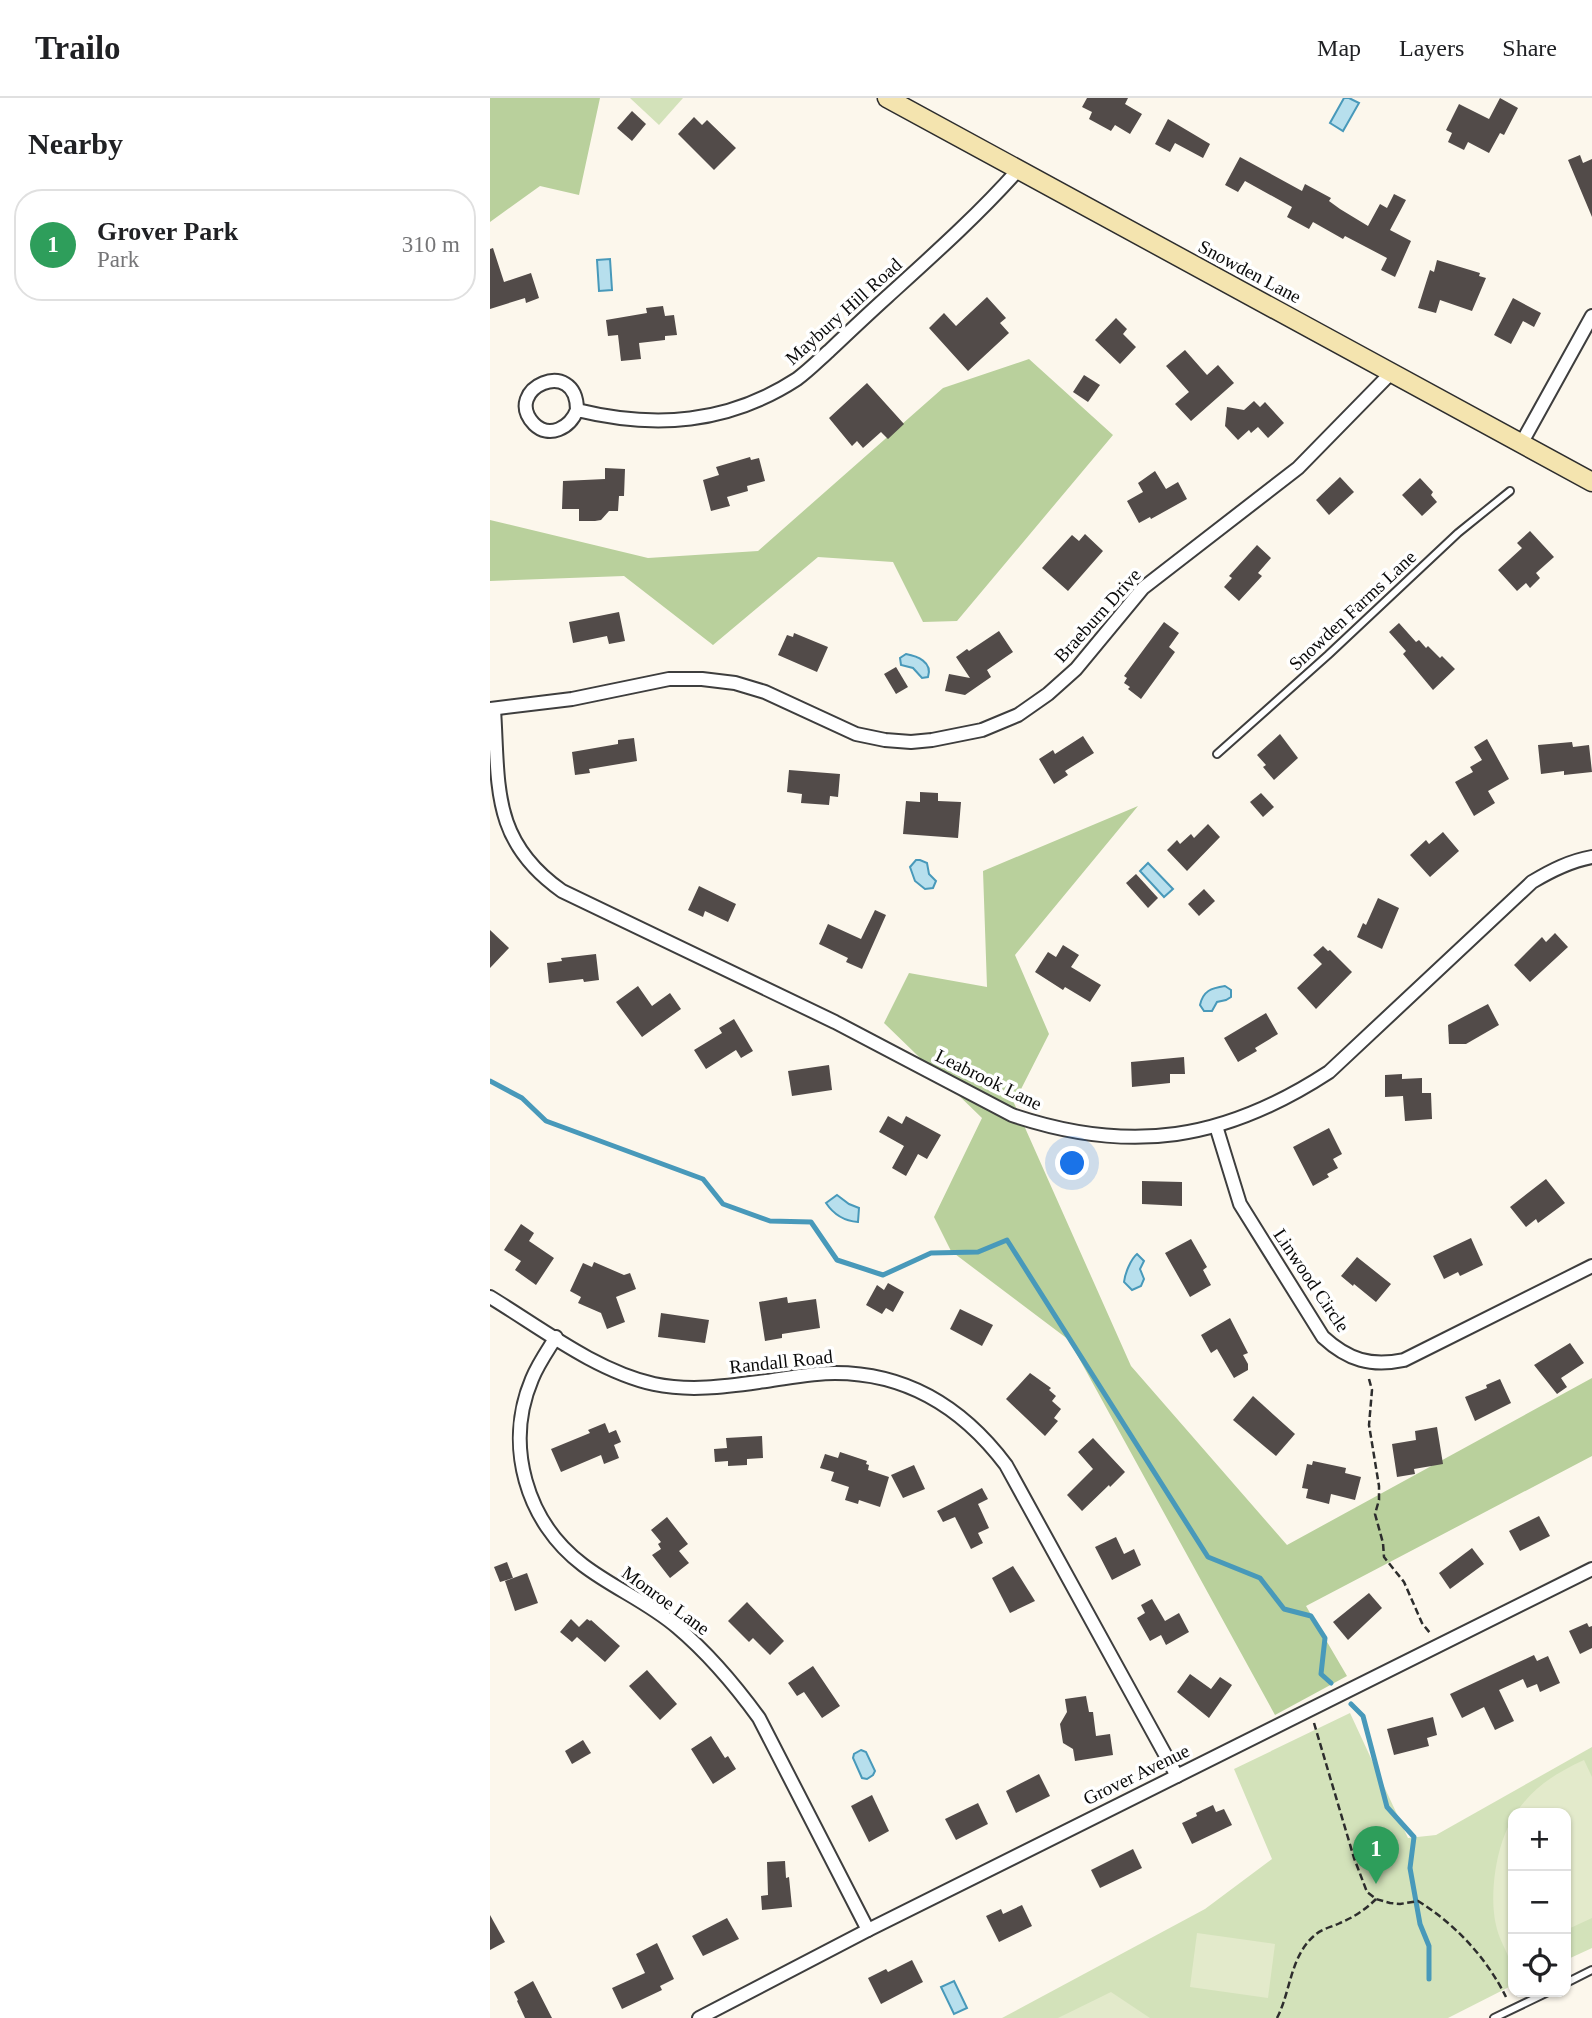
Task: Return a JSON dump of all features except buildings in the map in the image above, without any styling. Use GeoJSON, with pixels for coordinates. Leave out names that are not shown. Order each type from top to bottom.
{"type":"FeatureCollection","features":[{"type":"Feature","properties":{"kind":"street","name":"Snowden Lane"},"geometry":{"type":"LineString","coordinates":[[887,98],[1592,482]]}},
{"type":"Feature","properties":{"kind":"street","name":"Maybury Hill Road"},"geometry":{"type":"LineString","coordinates":[[576,411],[641,422],[672,421],[739,408],[772,393],[799,377],[828,351],[938,251],[1018,170]]}},
{"type":"Feature","properties":{"kind":"street"},"geometry":{"type":"LineString","coordinates":[[1521,444],[1592,316]]}},
{"type":"Feature","properties":{"kind":"street","name":"Braeburn Drive"},"geometry":{"type":"LineString","coordinates":[[492,709],[572,699],[669,679],[702,679],[735,683],[765,692],[856,734],[885,740],[932,740],[982,730],[1018,715],[1067,677],[1143,588],[1297,468],[1392,372]]}},
{"type":"Feature","properties":{"kind":"street"},"geometry":{"type":"LineString","coordinates":[[554,381],[562,383],[574,394],[576,411],[574,418],[561,429],[545,430],[531,421],[526,405],[532,390],[538,384],[554,381]]}},
{"type":"Feature","properties":{"kind":"street","name":"Leabrook Lane"},"geometry":{"type":"LineString","coordinates":[[492,709],[500,798],[505,820],[526,861],[542,877],[562,891],[835,1022],[1012,1115],[1040,1125],[1077,1133],[1135,1137],[1187,1133],[1264,1110],[1295,1094],[1329,1072],[1532,882],[1553,869],[1575,860],[1592,857]]}},
{"type":"Feature","properties":{"kind":"street","name":"Linwood Circle"},"geometry":{"type":"LineString","coordinates":[[1216,1126],[1240,1204],[1323,1337],[1337,1350],[1354,1359],[1386,1364],[1404,1360],[1592,1266]]}},
{"type":"Feature","properties":{"kind":"street","name":"Randall Road"},"geometry":{"type":"LineString","coordinates":[[490,1297],[605,1366],[655,1384],[713,1388],[806,1375],[866,1375],[923,1392],[947,1406],[970,1423],[1006,1465],[1177,1776]]}},
{"type":"Feature","properties":{"kind":"street","name":"Monroe Lane"},"geometry":{"type":"LineString","coordinates":[[556,1337],[532,1378],[521,1420],[520,1458],[535,1507],[564,1549],[584,1567],[640,1600],[676,1626],[708,1656],[737,1689],[759,1718],[868,1930]]}},
{"type":"Feature","properties":{"kind":"street","name":"Grover Avenue"},"geometry":{"type":"LineString","coordinates":[[699,2018],[868,1930],[1592,1569]]}},
{"type":"Feature","properties":{"kind":"lane","name":"Snowden Farms Lane"},"geometry":{"type":"LineString","coordinates":[[1217,754],[1458,533],[1510,491]]}},
{"type":"Feature","properties":{"kind":"lane"},"geometry":{"type":"LineString","coordinates":[[1571,1980],[1592,1970]]}},
{"type":"Feature","properties":{"kind":"lane"},"geometry":{"type":"LineString","coordinates":[[1494,2018],[1538,1997]]}},
{"type":"Feature","properties":{"kind":"path"},"geometry":{"type":"LineString","coordinates":[[1369,1379],[1373,1390],[1369,1425],[1379,1486],[1375,1514],[1384,1557],[1404,1582],[1422,1623],[1432,1635],[1445,1642]]}},
{"type":"Feature","properties":{"kind":"path"},"geometry":{"type":"LineString","coordinates":[[1313,1720],[1357,1868],[1367,1892],[1376,1899],[1400,1904],[1418,1901],[1452,1924],[1488,1967],[1506,1997]]}},
{"type":"Feature","properties":{"kind":"path"},"geometry":{"type":"LineString","coordinates":[[1278,2018],[1291,1973],[1316,1933],[1363,1911],[1376,1899]]}},
{"type":"Feature","properties":{"kind":"green space"},"geometry":{"type":"Polygon","coordinates":[[[490,98],[600,98],[579,195],[540,186],[490,222],[490,98]]]}},
{"type":"Feature","properties":{"kind":"green space"},"geometry":{"type":"Polygon","coordinates":[[[630,98],[683,98],[659,125],[630,98]]]}},
{"type":"Feature","properties":{"kind":"green space"},"geometry":{"type":"Polygon","coordinates":[[[1029,359],[1113,435],[957,621],[923,622],[893,562],[818,557],[713,645],[624,576],[490,581],[490,520],[648,558],[758,551],[943,388],[1029,359]]]}},
{"type":"Feature","properties":{"kind":"green space"},"geometry":{"type":"Polygon","coordinates":[[[1138,806],[1015,955],[1049,1034],[1014,1103],[1131,1366],[1287,1545],[1592,1378],[1592,1456],[1306,1606],[1347,1676],[1275,1715],[1069,1340],[951,1251],[934,1217],[982,1118],[884,1023],[909,973],[987,987],[983,871],[1138,806]]]}},
{"type":"Feature","properties":{"kind":"green space"},"geometry":{"type":"Polygon","coordinates":[[[1350,1713],[1408,1838],[1436,1835],[1592,1747],[1592,1948],[1571,1958],[1571,1808],[1508,1808],[1508,1988],[1448,2018],[1002,2018],[1205,1909],[1272,1859],[1234,1769],[1350,1713]]]}},
{"type":"Feature","properties":{"kind":"green space"},"geometry":{"type":"Polygon","coordinates":[[[1584,1760],[1592,1777],[1592,1918],[1571,1928],[1571,1808],[1520,1808],[1546,1782],[1584,1760]]]}},
{"type":"Feature","properties":{"kind":"green space"},"geometry":{"type":"Polygon","coordinates":[[[1507,1829],[1508,1956],[1496,1925],[1493,1899],[1498,1856],[1507,1829]]]}},
{"type":"Feature","properties":{"kind":"green space"},"geometry":{"type":"Polygon","coordinates":[[[1197,1933],[1275,1944],[1268,1998],[1190,1987],[1197,1933]]]}},
{"type":"Feature","properties":{"kind":"green space"},"geometry":{"type":"Polygon","coordinates":[[[1111,1992],[1150,2018],[1058,2018],[1111,1992]]]}},
{"type":"Feature","properties":{"kind":"water"},"geometry":{"type":"Polygon","coordinates":[[[1344,98],[1359,103],[1343,131],[1330,123],[1344,98]]]}},
{"type":"Feature","properties":{"kind":"water"},"geometry":{"type":"Polygon","coordinates":[[[610,259],[612,290],[599,291],[597,260],[610,259]]]}},
{"type":"Feature","properties":{"kind":"water"},"geometry":{"type":"Polygon","coordinates":[[[906,654],[919,658],[926,664],[928,677],[922,678],[913,668],[901,665],[900,658],[906,654]]]}},
{"type":"Feature","properties":{"kind":"water"},"geometry":{"type":"Polygon","coordinates":[[[916,860],[927,863],[929,874],[936,881],[933,888],[925,889],[915,881],[910,867],[916,860]]]}},
{"type":"Feature","properties":{"kind":"water"},"geometry":{"type":"Polygon","coordinates":[[[1148,863],[1173,889],[1164,897],[1140,871],[1148,863]]]}},
{"type":"Feature","properties":{"kind":"water"},"geometry":{"type":"Polygon","coordinates":[[[1225,986],[1231,990],[1231,997],[1217,1002],[1212,1011],[1204,1011],[1200,1005],[1206,993],[1225,986]]]}},
{"type":"Feature","properties":{"kind":"water"},"geometry":{"type":"Polygon","coordinates":[[[837,1195],[859,1208],[858,1222],[844,1219],[829,1207],[826,1203],[837,1195]]]}},
{"type":"Feature","properties":{"kind":"water"},"geometry":{"type":"Polygon","coordinates":[[[1137,1254],[1144,1261],[1140,1269],[1144,1279],[1141,1286],[1132,1290],[1124,1282],[1129,1266],[1137,1254]]]}},
{"type":"Feature","properties":{"kind":"water"},"geometry":{"type":"Polygon","coordinates":[[[861,1750],[866,1752],[875,1771],[867,1779],[862,1778],[853,1758],[854,1754],[861,1750]]]}},
{"type":"Feature","properties":{"kind":"water"},"geometry":{"type":"Polygon","coordinates":[[[954,1981],[967,2008],[954,2014],[941,1987],[954,1981]]]}},
{"type":"Feature","properties":{"kind":"waterway"},"geometry":{"type":"LineString","coordinates":[[490,1081],[522,1098],[546,1121],[703,1179],[723,1204],[770,1221],[811,1222],[837,1260],[883,1275],[931,1253],[978,1252],[1007,1240],[1208,1557],[1260,1578],[1284,1609],[1311,1616],[1325,1638],[1321,1674],[1331,1683]]}},
{"type":"Feature","properties":{"kind":"waterway"},"geometry":{"type":"LineString","coordinates":[[1351,1704],[1363,1716],[1387,1807],[1414,1837],[1410,1868],[1420,1924],[1429,1946],[1429,1979]]}},
{"type":"Feature","properties":{"kind":"place","name":"Grover Park"},"geometry":{"type":"Point","coordinates":[1376,1884]}}]}
